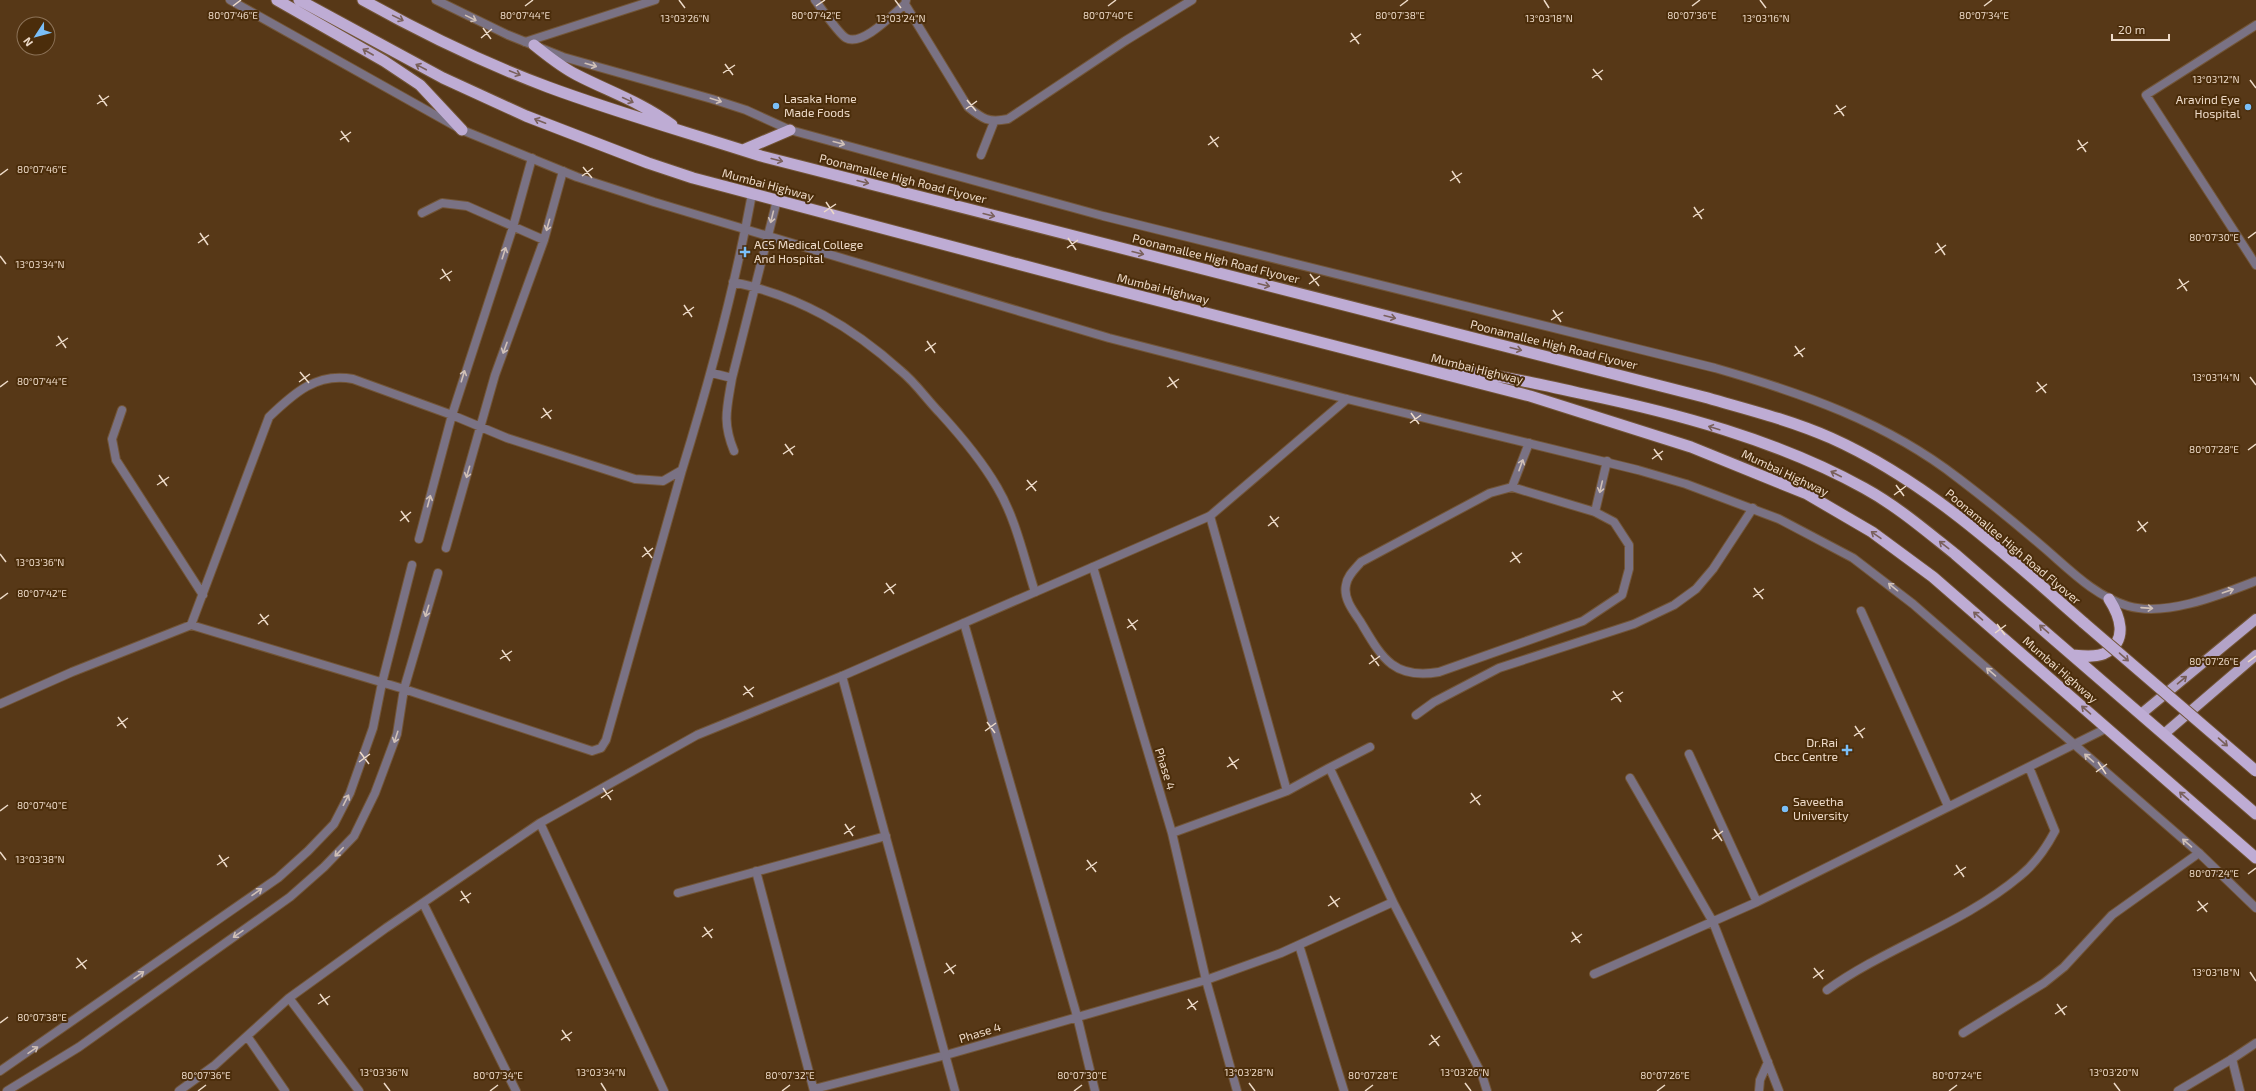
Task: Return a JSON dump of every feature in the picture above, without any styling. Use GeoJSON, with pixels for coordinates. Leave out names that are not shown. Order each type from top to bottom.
{"type":"FeatureCollection","features":[{"type":"Feature","properties":{"kind":"highway"},"geometry":{"type":"LineString","coordinates":[[277,0],[384,61],[420,86],[462,130]]}},
{"type":"Feature","properties":{"kind":"highway","name":"Mumbai Highway"},"geometry":{"type":"LineString","coordinates":[[299,0],[443,78],[526,116],[663,168],[752,194],[1097,285],[1530,396],[1691,447],[1807,494],[1872,532],[1933,577],[2256,858]]}},
{"type":"Feature","properties":{"kind":"highway"},"geometry":{"type":"LineString","coordinates":[[363,0],[500,67],[548,87],[680,132],[743,150],[790,130]]}},
{"type":"Feature","properties":{"kind":"highway"},"geometry":{"type":"LineString","coordinates":[[529,44],[575,74],[645,108],[680,132]]}},
{"type":"Feature","properties":{"kind":"highway","name":"Poonamallee High Road Flyover"},"geometry":{"type":"LineString","coordinates":[[743,150],[1696,395],[1779,419],[1836,440],[1873,459],[1918,487],[1960,517],[2256,771]]}},
{"type":"Feature","properties":{"kind":"highway"},"geometry":{"type":"LineString","coordinates":[[1420,368],[1521,380],[1666,413],[1763,443],[1825,468],[1865,489],[1909,518],[1955,554],[2256,814]]}},
{"type":"Feature","properties":{"kind":"highway"},"geometry":{"type":"LineString","coordinates":[[2073,655],[2092,656],[2106,653],[2117,643],[2121,629],[2117,612],[2110,599]]}},
{"type":"Feature","properties":{"kind":"main road"},"geometry":{"type":"LineString","coordinates":[[2141,714],[2256,619]]}},
{"type":"Feature","properties":{"kind":"main road"},"geometry":{"type":"LineString","coordinates":[[2164,734],[2256,654]]}},
{"type":"Feature","properties":{"kind":"street"},"geometry":{"type":"LineString","coordinates":[[230,0],[462,130],[563,171],[647,200],[1109,338],[1347,399],[1607,461],[1686,484],[1753,508],[1823,541],[1853,558],[1884,580],[2199,853],[2256,908]]}},
{"type":"Feature","properties":{"kind":"street"},"geometry":{"type":"LineString","coordinates":[[436,0],[529,44],[583,63],[670,86],[746,110],[790,130],[1103,216],[1715,368],[1834,406],[1874,425],[1916,449],[1957,477],[2086,583],[2110,599],[2129,606],[2152,609],[2200,601],[2256,581]]}},
{"type":"Feature","properties":{"kind":"street"},"geometry":{"type":"LineString","coordinates":[[529,44],[655,0]]}},
{"type":"Feature","properties":{"kind":"street"},"geometry":{"type":"LineString","coordinates":[[814,0],[846,38],[855,40],[866,37],[906,2],[968,107],[982,118],[994,122],[1008,119],[1125,41],[1192,0]]}},
{"type":"Feature","properties":{"kind":"street"},"geometry":{"type":"LineString","coordinates":[[2256,25],[2146,95],[2256,265]]}},
{"type":"Feature","properties":{"kind":"street"},"geometry":{"type":"LineString","coordinates":[[981,155],[994,122]]}},
{"type":"Feature","properties":{"kind":"street"},"geometry":{"type":"LineString","coordinates":[[419,539],[452,415],[513,226],[532,158]]}},
{"type":"Feature","properties":{"kind":"street"},"geometry":{"type":"LineString","coordinates":[[446,548],[495,375],[544,240],[563,171]]}},
{"type":"Feature","properties":{"kind":"street"},"geometry":{"type":"LineString","coordinates":[[0,704],[72,672],[191,625],[404,689],[592,751],[601,748],[606,740],[682,470],[712,374],[746,229],[752,194]]}},
{"type":"Feature","properties":{"kind":"street"},"geometry":{"type":"LineString","coordinates":[[734,451],[727,435],[725,421],[732,378],[777,200]]}},
{"type":"Feature","properties":{"kind":"street"},"geometry":{"type":"LineString","coordinates":[[422,213],[442,203],[467,206],[544,240]]}},
{"type":"Feature","properties":{"kind":"street"},"geometry":{"type":"LineString","coordinates":[[733,282],[754,287],[806,306],[853,331],[903,372],[964,440],[997,487],[1010,512],[1035,592]]}},
{"type":"Feature","properties":{"kind":"street"},"geometry":{"type":"LineString","coordinates":[[712,374],[732,378]]}},
{"type":"Feature","properties":{"kind":"street"},"geometry":{"type":"LineString","coordinates":[[191,625],[269,417],[290,397],[318,380],[339,376],[384,389],[507,438],[635,480],[663,481],[682,470]]}},
{"type":"Feature","properties":{"kind":"street"},"geometry":{"type":"LineString","coordinates":[[179,1091],[215,1065],[289,998],[423,903],[540,823],[697,734],[842,676],[1210,516],[1347,399]]}},
{"type":"Feature","properties":{"kind":"street"},"geometry":{"type":"LineString","coordinates":[[122,410],[112,439],[116,460],[203,595]]}},
{"type":"Feature","properties":{"kind":"street"},"geometry":{"type":"LineString","coordinates":[[1512,488],[1529,443]]}},
{"type":"Feature","properties":{"kind":"street"},"geometry":{"type":"LineString","coordinates":[[1595,512],[1607,461]]}},
{"type":"Feature","properties":{"kind":"street"},"geometry":{"type":"LineString","coordinates":[[1512,488],[1595,512],[1614,522],[1629,545],[1629,568],[1622,595],[1582,621],[1439,672],[1419,675],[1399,669],[1381,656],[1348,601],[1346,585],[1351,572],[1361,562],[1490,493],[1512,488]]}},
{"type":"Feature","properties":{"kind":"street"},"geometry":{"type":"LineString","coordinates":[[1416,715],[1434,702],[1505,665],[1634,624],[1674,605],[1696,589],[1713,568],[1753,508]]}},
{"type":"Feature","properties":{"kind":"street"},"geometry":{"type":"LineString","coordinates":[[1210,516],[1287,790]]}},
{"type":"Feature","properties":{"kind":"street"},"geometry":{"type":"LineString","coordinates":[[0,1071],[278,878],[334,824],[350,793],[373,728],[382,683],[412,564]]}},
{"type":"Feature","properties":{"kind":"street","name":"Phase 4"},"geometry":{"type":"LineString","coordinates":[[1093,567],[1172,833],[1206,980],[1237,1091]]}},
{"type":"Feature","properties":{"kind":"street"},"geometry":{"type":"LineString","coordinates":[[7,1091],[79,1047],[290,897],[324,867],[354,836],[375,793],[397,734],[404,689],[438,573]]}},
{"type":"Feature","properties":{"kind":"street"},"geometry":{"type":"LineString","coordinates":[[1861,611],[1948,806]]}},
{"type":"Feature","properties":{"kind":"street"},"geometry":{"type":"LineString","coordinates":[[964,623],[1077,1016],[1095,1091]]}},
{"type":"Feature","properties":{"kind":"street"},"geometry":{"type":"LineString","coordinates":[[842,676],[955,1091]]}},
{"type":"Feature","properties":{"kind":"street"},"geometry":{"type":"LineString","coordinates":[[1594,974],[1757,902],[2106,728]]}},
{"type":"Feature","properties":{"kind":"street"},"geometry":{"type":"LineString","coordinates":[[1172,833],[1287,790],[1370,747]]}},
{"type":"Feature","properties":{"kind":"street"},"geometry":{"type":"LineString","coordinates":[[1689,754],[1757,902]]}},
{"type":"Feature","properties":{"kind":"street"},"geometry":{"type":"LineString","coordinates":[[1827,990],[1849,975],[1990,898],[2021,876],[2042,854],[2055,831],[2029,767]]}},
{"type":"Feature","properties":{"kind":"street"},"geometry":{"type":"LineString","coordinates":[[1329,768],[1393,902],[1482,1075],[1487,1091]]}},
{"type":"Feature","properties":{"kind":"street"},"geometry":{"type":"LineString","coordinates":[[1630,778],[1713,922],[1779,1091]]}},
{"type":"Feature","properties":{"kind":"street"},"geometry":{"type":"LineString","coordinates":[[540,823],[664,1091]]}},
{"type":"Feature","properties":{"kind":"street"},"geometry":{"type":"LineString","coordinates":[[678,893],[886,836]]}},
{"type":"Feature","properties":{"kind":"street"},"geometry":{"type":"LineString","coordinates":[[1963,1033],[2044,983],[2064,967],[2112,915],[2199,853]]}},
{"type":"Feature","properties":{"kind":"street"},"geometry":{"type":"LineString","coordinates":[[756,871],[814,1090]]}},
{"type":"Feature","properties":{"kind":"street"},"geometry":{"type":"LineString","coordinates":[[1206,980],[1299,945],[1393,902]]}},
{"type":"Feature","properties":{"kind":"street"},"geometry":{"type":"LineString","coordinates":[[423,903],[516,1091]]}},
{"type":"Feature","properties":{"kind":"street"},"geometry":{"type":"LineString","coordinates":[[1299,945],[1344,1091]]}},
{"type":"Feature","properties":{"kind":"street","name":"Phase 4"},"geometry":{"type":"LineString","coordinates":[[814,1090],[946,1055],[1206,980]]}},
{"type":"Feature","properties":{"kind":"street"},"geometry":{"type":"LineString","coordinates":[[289,998],[359,1091]]}},
{"type":"Feature","properties":{"kind":"street"},"geometry":{"type":"LineString","coordinates":[[247,1036],[285,1091]]}},
{"type":"Feature","properties":{"kind":"street"},"geometry":{"type":"LineString","coordinates":[[2178,1091],[2256,1043]]}},
{"type":"Feature","properties":{"kind":"street"},"geometry":{"type":"LineString","coordinates":[[2232,1059],[2240,1091]]}},
{"type":"Feature","properties":{"kind":"street"},"geometry":{"type":"LineString","coordinates":[[1759,1091],[1760,1080],[1768,1062]]}},
{"type":"Feature","properties":{"kind":"place","name":"Lasaka Home Made Foods"},"geometry":{"type":"Point","coordinates":[776,106]}},
{"type":"Feature","properties":{"kind":"place","name":"Aravind Eye Hospital"},"geometry":{"type":"Point","coordinates":[2248,107]}},
{"type":"Feature","properties":{"kind":"place","name":"ACS Medical College And Hospital"},"geometry":{"type":"Point","coordinates":[745,252]}},
{"type":"Feature","properties":{"kind":"place","name":"Dr.Rai Cbcc Centre"},"geometry":{"type":"Point","coordinates":[1847,750]}},
{"type":"Feature","properties":{"kind":"place","name":"Saveetha University"},"geometry":{"type":"Point","coordinates":[1785,809]}}]}
